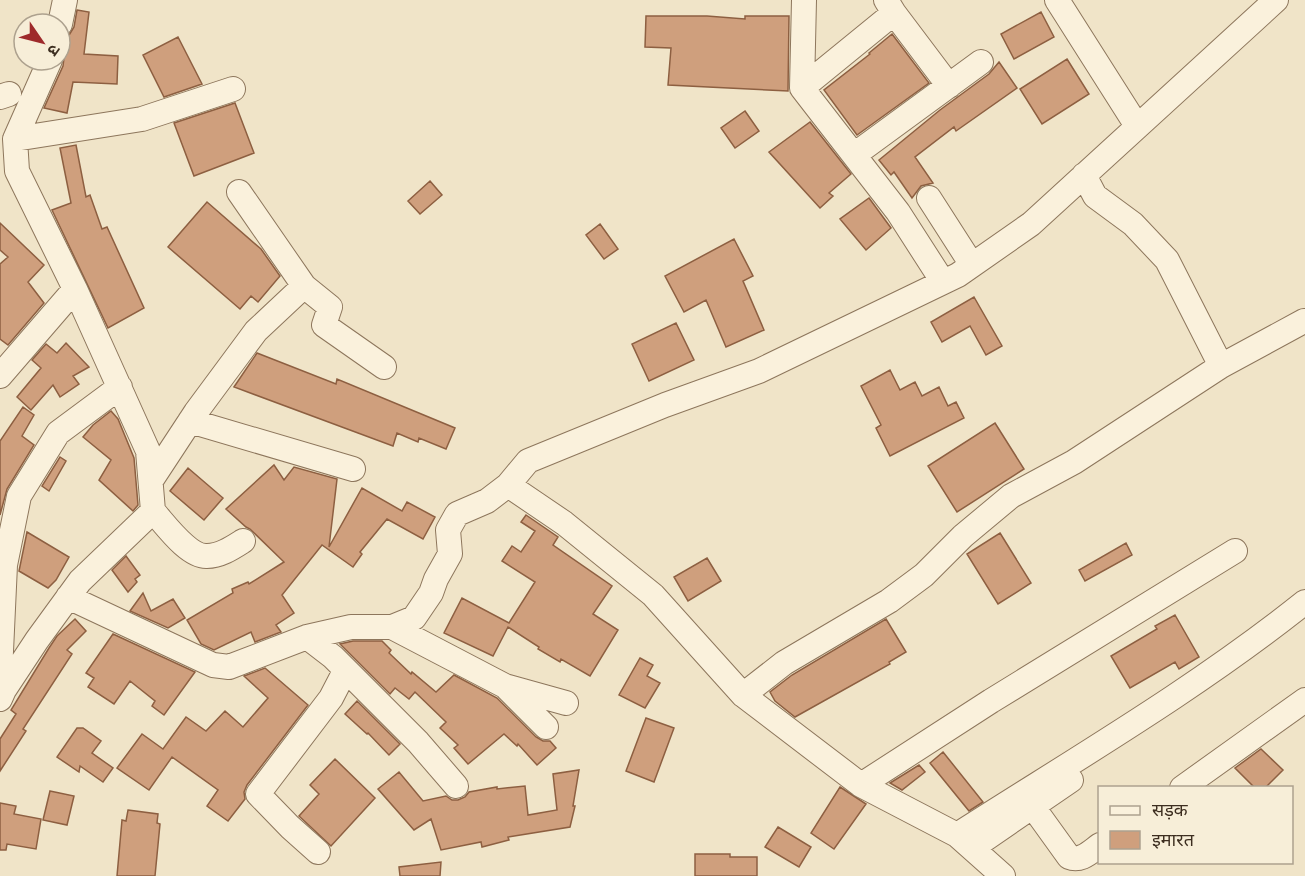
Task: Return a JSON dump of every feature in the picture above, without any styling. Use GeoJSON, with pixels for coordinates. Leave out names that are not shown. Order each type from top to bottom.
{"type":"FeatureCollection","features":[{"type":"Feature","properties":{"kind":"street"},"geometry":{"type":"LineString","coordinates":[[804,0],[802,88],[898,212],[943,282]]}},
{"type":"Feature","properties":{"kind":"street"},"geometry":{"type":"LineString","coordinates":[[1057,0],[1137,126]]}},
{"type":"Feature","properties":{"kind":"street"},"geometry":{"type":"LineString","coordinates":[[69,597],[213,665],[229,667],[307,637],[351,627],[392,627],[414,618],[431,593],[450,554],[448,530],[457,514],[487,501],[508,486],[528,461],[665,405],[759,371],[943,282],[972,265],[1031,224],[1276,0]]}},
{"type":"Feature","properties":{"kind":"street"},"geometry":{"type":"LineString","coordinates":[[802,88],[890,7],[949,86]]}},
{"type":"Feature","properties":{"kind":"street"},"geometry":{"type":"LineString","coordinates":[[854,154],[981,62]]}},
{"type":"Feature","properties":{"kind":"street"},"geometry":{"type":"LineString","coordinates":[[45,72],[15,139],[8,165],[75,289],[148,452],[153,511],[190,551],[206,557],[224,552],[243,541]]}},
{"type":"Feature","properties":{"kind":"street"},"geometry":{"type":"LineString","coordinates":[[15,139],[142,119],[233,89]]}},
{"type":"Feature","properties":{"kind":"street"},"geometry":{"type":"LineString","coordinates":[[1084,175],[1095,196],[1133,224],[1167,260],[1221,366]]}},
{"type":"Feature","properties":{"kind":"street"},"geometry":{"type":"LineString","coordinates":[[239,192],[304,286],[330,307],[324,325],[384,367]]}},
{"type":"Feature","properties":{"kind":"street"},"geometry":{"type":"LineString","coordinates":[[929,198],[972,265]]}},
{"type":"Feature","properties":{"kind":"street"},"geometry":{"type":"LineString","coordinates":[[152,479],[190,421],[256,331],[304,286]]}},
{"type":"Feature","properties":{"kind":"street"},"geometry":{"type":"LineString","coordinates":[[0,376],[75,289]]}},
{"type":"Feature","properties":{"kind":"street"},"geometry":{"type":"LineString","coordinates":[[743,696],[784,663],[889,601],[924,575],[963,536],[1011,496],[1074,462],[1221,366],[1304,321]]}},
{"type":"Feature","properties":{"kind":"street"},"geometry":{"type":"LineString","coordinates":[[1,688],[5,565],[19,496],[58,433],[120,387]]}},
{"type":"Feature","properties":{"kind":"street"},"geometry":{"type":"LineString","coordinates":[[190,421],[354,469]]}},
{"type":"Feature","properties":{"kind":"street"},"geometry":{"type":"LineString","coordinates":[[508,486],[564,523],[653,595],[743,696],[861,785],[964,841],[1003,876]]}},
{"type":"Feature","properties":{"kind":"street"},"geometry":{"type":"LineString","coordinates":[[1,688],[80,581],[153,511]]}},
{"type":"Feature","properties":{"kind":"street"},"geometry":{"type":"LineString","coordinates":[[861,785],[991,701],[1235,551]]}},
{"type":"Feature","properties":{"kind":"street"},"geometry":{"type":"LineString","coordinates":[[964,841],[1187,688],[1305,602]]}},
{"type":"Feature","properties":{"kind":"street"},"geometry":{"type":"LineString","coordinates":[[964,841],[1033,807],[1305,619]]}},
{"type":"Feature","properties":{"kind":"street"},"geometry":{"type":"LineString","coordinates":[[392,627],[505,686],[566,703]]}},
{"type":"Feature","properties":{"kind":"street"},"geometry":{"type":"LineString","coordinates":[[307,637],[333,657],[418,742],[456,786]]}},
{"type":"Feature","properties":{"kind":"street"},"geometry":{"type":"LineString","coordinates":[[318,852],[258,794],[331,698],[345,671]]}},
{"type":"Feature","properties":{"kind":"street"},"geometry":{"type":"LineString","coordinates":[[505,686],[546,727]]}},
{"type":"Feature","properties":{"kind":"street"},"geometry":{"type":"LineString","coordinates":[[1185,786],[1305,700]]}},
{"type":"Feature","properties":{"kind":"street"},"geometry":{"type":"LineString","coordinates":[[1033,807],[1069,857],[1082,858],[1098,846]]}},
{"type":"Feature","properties":{"kind":"building"},"geometry":{"type":"Polygon","coordinates":[[[77,10],[89,12],[84,54],[118,56],[117,84],[73,82],[67,113],[44,108],[60,72],[72,72],[72,30],[77,10]]]}},
{"type":"Feature","properties":{"kind":"building"},"geometry":{"type":"Polygon","coordinates":[[[1041,12],[1054,37],[1014,59],[1001,34],[1041,12]]]}},
{"type":"Feature","properties":{"kind":"building"},"geometry":{"type":"Polygon","coordinates":[[[646,16],[707,16],[745,19],[745,16],[789,16],[788,91],[668,85],[671,48],[645,47],[646,16]]]}},
{"type":"Feature","properties":{"kind":"building"},"geometry":{"type":"Polygon","coordinates":[[[892,34],[929,83],[857,135],[824,90],[892,34]]]}},
{"type":"Feature","properties":{"kind":"building"},"geometry":{"type":"Polygon","coordinates":[[[178,37],[202,84],[164,97],[143,55],[178,37]]]}},
{"type":"Feature","properties":{"kind":"building"},"geometry":{"type":"Polygon","coordinates":[[[1067,59],[1089,94],[1042,124],[1020,89],[1067,59]]]}},
{"type":"Feature","properties":{"kind":"building"},"geometry":{"type":"Polygon","coordinates":[[[999,62],[1017,88],[956,131],[954,127],[915,157],[933,183],[921,186],[912,198],[894,172],[891,175],[879,160],[940,110],[989,74],[999,62]]]}},
{"type":"Feature","properties":{"kind":"building"},"geometry":{"type":"Polygon","coordinates":[[[235,103],[254,153],[194,176],[174,123],[235,103]]]}},
{"type":"Feature","properties":{"kind":"building"},"geometry":{"type":"Polygon","coordinates":[[[745,111],[759,131],[735,148],[721,128],[745,111]]]}},
{"type":"Feature","properties":{"kind":"building"},"geometry":{"type":"Polygon","coordinates":[[[810,122],[851,174],[829,193],[833,196],[820,208],[769,152],[810,122]]]}},
{"type":"Feature","properties":{"kind":"building"},"geometry":{"type":"Polygon","coordinates":[[[76,145],[86,197],[90,195],[102,229],[107,227],[144,308],[108,328],[52,210],[71,203],[60,148],[76,145]]]}},
{"type":"Feature","properties":{"kind":"building"},"geometry":{"type":"Polygon","coordinates":[[[430,181],[442,195],[420,214],[408,201],[430,181]]]}},
{"type":"Feature","properties":{"kind":"building"},"geometry":{"type":"Polygon","coordinates":[[[869,198],[891,228],[866,250],[840,219],[869,198]]]}},
{"type":"Feature","properties":{"kind":"building"},"geometry":{"type":"Polygon","coordinates":[[[207,202],[261,249],[280,276],[258,302],[251,296],[240,309],[168,247],[207,202]]]}},
{"type":"Feature","properties":{"kind":"building"},"geometry":{"type":"Polygon","coordinates":[[[0,223],[44,265],[28,282],[44,303],[8,345],[0,339],[0,264],[8,257],[0,250],[0,223]]]}},
{"type":"Feature","properties":{"kind":"building"},"geometry":{"type":"Polygon","coordinates":[[[600,224],[618,249],[604,259],[586,235],[600,224]]]}},
{"type":"Feature","properties":{"kind":"building"},"geometry":{"type":"Polygon","coordinates":[[[734,239],[753,276],[743,281],[764,330],[726,347],[706,300],[684,312],[665,276],[734,239]]]}},
{"type":"Feature","properties":{"kind":"building"},"geometry":{"type":"Polygon","coordinates":[[[974,297],[1002,346],[986,355],[970,326],[942,342],[931,322],[974,297]]]}},
{"type":"Feature","properties":{"kind":"building"},"geometry":{"type":"Polygon","coordinates":[[[676,323],[694,360],[649,381],[632,344],[676,323]]]}},
{"type":"Feature","properties":{"kind":"building"},"geometry":{"type":"Polygon","coordinates":[[[66,343],[89,367],[73,376],[79,384],[60,397],[53,385],[31,410],[17,397],[41,368],[32,360],[46,344],[57,353],[66,343]]]}},
{"type":"Feature","properties":{"kind":"building"},"geometry":{"type":"Polygon","coordinates":[[[257,353],[336,384],[337,379],[455,428],[446,449],[419,438],[418,442],[397,433],[393,446],[234,387],[257,353]]]}},
{"type":"Feature","properties":{"kind":"building"},"geometry":{"type":"Polygon","coordinates":[[[890,370],[900,390],[915,382],[922,396],[939,387],[948,406],[956,402],[964,418],[890,456],[876,428],[881,425],[861,386],[890,370]]]}},
{"type":"Feature","properties":{"kind":"building"},"geometry":{"type":"Polygon","coordinates":[[[23,407],[34,415],[22,436],[34,445],[7,489],[0,515],[0,441],[23,407]]]}},
{"type":"Feature","properties":{"kind":"building"},"geometry":{"type":"Polygon","coordinates":[[[111,411],[118,419],[134,458],[138,505],[133,511],[99,480],[111,460],[83,437],[93,425],[111,411]]]}},
{"type":"Feature","properties":{"kind":"building"},"geometry":{"type":"Polygon","coordinates":[[[995,423],[1024,469],[957,512],[928,466],[995,423]]]}},
{"type":"Feature","properties":{"kind":"building"},"geometry":{"type":"Polygon","coordinates":[[[60,457],[66,461],[49,491],[42,486],[60,457]]]}},
{"type":"Feature","properties":{"kind":"building"},"geometry":{"type":"Polygon","coordinates":[[[274,465],[284,480],[294,467],[337,479],[329,547],[362,488],[402,511],[407,502],[435,517],[423,539],[387,519],[360,552],[362,554],[353,567],[322,545],[282,595],[294,613],[276,625],[281,632],[255,642],[251,632],[214,650],[201,644],[187,620],[233,593],[232,589],[248,582],[249,584],[284,562],[226,509],[274,465]]]}},
{"type":"Feature","properties":{"kind":"building"},"geometry":{"type":"Polygon","coordinates":[[[188,468],[223,498],[204,520],[170,491],[188,468]]]}},
{"type":"Feature","properties":{"kind":"building"},"geometry":{"type":"Polygon","coordinates":[[[526,515],[558,537],[553,545],[612,586],[593,614],[618,630],[590,676],[538,649],[539,647],[508,627],[493,656],[444,633],[462,598],[509,623],[535,582],[502,561],[512,546],[521,552],[535,531],[521,522],[526,515]]]}},
{"type":"Feature","properties":{"kind":"building"},"geometry":{"type":"Polygon","coordinates":[[[27,532],[69,557],[56,580],[48,588],[19,571],[27,532]]]}},
{"type":"Feature","properties":{"kind":"building"},"geometry":{"type":"Polygon","coordinates":[[[1000,533],[1031,583],[998,604],[967,554],[1000,533]]]}},
{"type":"Feature","properties":{"kind":"building"},"geometry":{"type":"Polygon","coordinates":[[[1126,543],[1132,555],[1085,581],[1079,570],[1126,543]]]}},
{"type":"Feature","properties":{"kind":"building"},"geometry":{"type":"Polygon","coordinates":[[[126,556],[140,575],[128,592],[112,570],[126,556]]]}},
{"type":"Feature","properties":{"kind":"building"},"geometry":{"type":"Polygon","coordinates":[[[707,558],[721,581],[688,601],[674,577],[707,558]]]}},
{"type":"Feature","properties":{"kind":"building"},"geometry":{"type":"Polygon","coordinates":[[[143,593],[151,611],[173,599],[185,618],[168,628],[130,611],[143,593]]]}},
{"type":"Feature","properties":{"kind":"building"},"geometry":{"type":"Polygon","coordinates":[[[1175,615],[1199,657],[1179,669],[1175,662],[1130,688],[1111,656],[1157,629],[1155,626],[1175,615]]]}},
{"type":"Feature","properties":{"kind":"building"},"geometry":{"type":"Polygon","coordinates":[[[75,619],[86,631],[67,650],[72,654],[23,729],[26,731],[0,771],[0,739],[16,714],[11,710],[57,636],[75,619]]]}},
{"type":"Feature","properties":{"kind":"building"},"geometry":{"type":"Polygon","coordinates":[[[886,619],[906,652],[889,662],[890,664],[795,717],[775,701],[770,692],[792,675],[886,619]]]}},
{"type":"Feature","properties":{"kind":"building"},"geometry":{"type":"Polygon","coordinates":[[[113,634],[195,672],[164,715],[152,706],[155,701],[130,681],[114,704],[88,687],[94,678],[86,673],[113,634]]]}},
{"type":"Feature","properties":{"kind":"building"},"geometry":{"type":"Polygon","coordinates":[[[353,641],[382,641],[391,650],[389,653],[411,674],[412,672],[436,692],[454,675],[497,698],[536,737],[543,741],[550,741],[556,748],[537,765],[518,744],[517,746],[504,734],[468,764],[454,748],[458,745],[440,728],[446,722],[415,692],[409,699],[395,688],[390,694],[340,644],[353,641]]]}},
{"type":"Feature","properties":{"kind":"building"},"geometry":{"type":"Polygon","coordinates":[[[640,658],[653,665],[647,676],[660,683],[645,708],[619,695],[640,658]]]}},
{"type":"Feature","properties":{"kind":"building"},"geometry":{"type":"Polygon","coordinates":[[[265,668],[308,705],[247,785],[244,792],[245,799],[228,821],[207,806],[218,790],[172,757],[149,790],[117,768],[142,734],[163,749],[186,717],[206,731],[225,711],[243,727],[268,698],[244,676],[265,668]]]}},
{"type":"Feature","properties":{"kind":"building"},"geometry":{"type":"Polygon","coordinates":[[[357,701],[400,744],[389,755],[345,714],[357,701]]]}},
{"type":"Feature","properties":{"kind":"building"},"geometry":{"type":"Polygon","coordinates":[[[646,718],[674,728],[654,782],[626,771],[646,718]]]}},
{"type":"Feature","properties":{"kind":"building"},"geometry":{"type":"Polygon","coordinates":[[[77,728],[83,728],[101,741],[92,753],[113,768],[103,782],[80,766],[79,772],[57,757],[77,728]]]}},
{"type":"Feature","properties":{"kind":"building"},"geometry":{"type":"Polygon","coordinates":[[[1261,749],[1283,770],[1267,786],[1253,786],[1235,768],[1261,749]]]}},
{"type":"Feature","properties":{"kind":"building"},"geometry":{"type":"Polygon","coordinates":[[[943,752],[983,802],[969,811],[930,763],[943,752]]]}},
{"type":"Feature","properties":{"kind":"building"},"geometry":{"type":"Polygon","coordinates":[[[335,759],[375,798],[331,846],[299,816],[319,794],[310,785],[335,759]]]}},
{"type":"Feature","properties":{"kind":"building"},"geometry":{"type":"Polygon","coordinates":[[[919,765],[925,772],[902,790],[890,783],[919,765]]]}},
{"type":"Feature","properties":{"kind":"building"},"geometry":{"type":"Polygon","coordinates":[[[579,770],[570,827],[508,837],[509,840],[482,847],[481,842],[441,850],[431,819],[414,830],[378,789],[399,772],[423,801],[446,796],[452,800],[458,800],[469,792],[497,787],[497,789],[525,786],[528,815],[557,810],[553,774],[579,770]]]}},
{"type":"Feature","properties":{"kind":"building"},"geometry":{"type":"Polygon","coordinates":[[[840,787],[866,804],[834,849],[811,833],[840,787]]]}},
{"type":"Feature","properties":{"kind":"building"},"geometry":{"type":"Polygon","coordinates":[[[50,791],[74,796],[67,825],[43,820],[50,791]]]}},
{"type":"Feature","properties":{"kind":"building"},"geometry":{"type":"Polygon","coordinates":[[[0,803],[16,806],[14,814],[41,819],[36,849],[7,844],[6,850],[0,850],[0,803]]]}},
{"type":"Feature","properties":{"kind":"building"},"geometry":{"type":"Polygon","coordinates":[[[128,810],[158,814],[157,823],[160,824],[155,876],[117,876],[122,820],[126,821],[128,810]]]}},
{"type":"Feature","properties":{"kind":"building"},"geometry":{"type":"Polygon","coordinates":[[[778,827],[811,847],[799,867],[765,847],[778,827]]]}},
{"type":"Feature","properties":{"kind":"building"},"geometry":{"type":"Polygon","coordinates":[[[695,854],[757,857],[757,876],[695,876],[695,854]]]}},
{"type":"Feature","properties":{"kind":"building"},"geometry":{"type":"Polygon","coordinates":[[[441,862],[440,876],[400,876],[399,867],[441,862]]]}}]}
